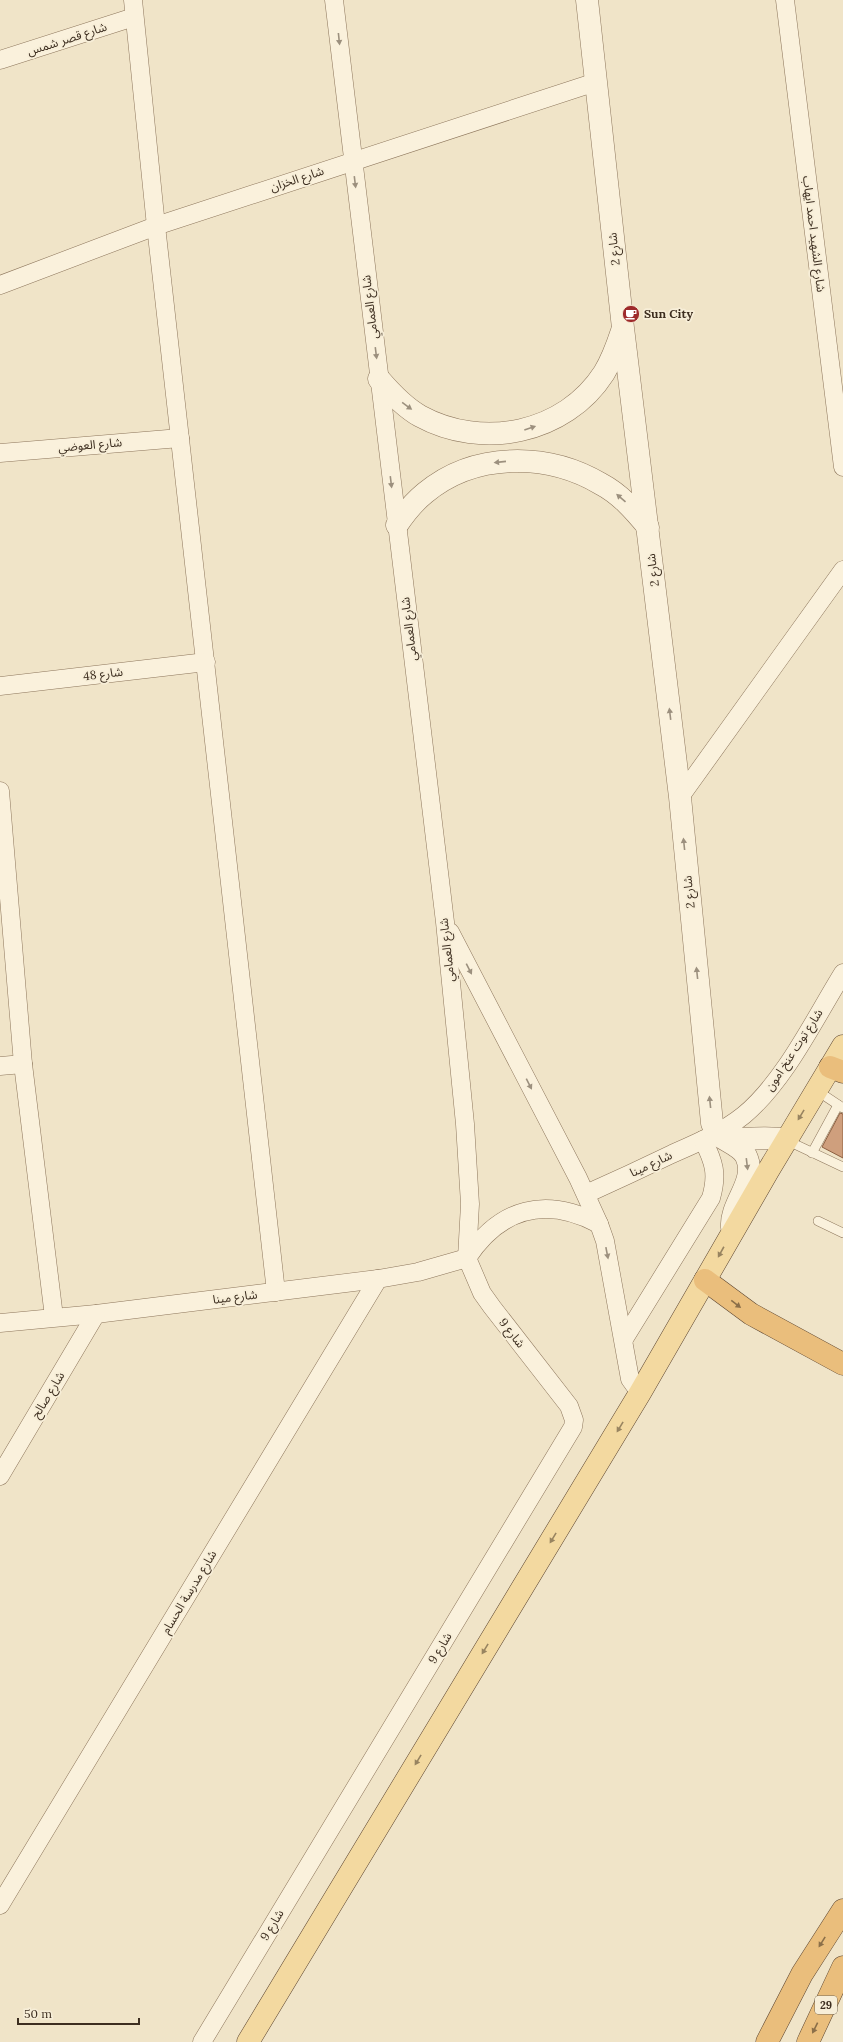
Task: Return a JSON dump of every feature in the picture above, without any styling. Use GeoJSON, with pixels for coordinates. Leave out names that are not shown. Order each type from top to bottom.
{"type":"FeatureCollection","features":[{"type":"Feature","properties":{"kind":"highway"},"geometry":{"type":"LineString","coordinates":[[705,1280],[747,1312],[843,1364]]}},
{"type":"Feature","properties":{"kind":"highway"},"geometry":{"type":"LineString","coordinates":[[766,2042],[802,1974],[843,1910]]}},
{"type":"Feature","properties":{"kind":"highway","name":"29"},"geometry":{"type":"LineString","coordinates":[[808,2042],[843,1967]]}},
{"type":"Feature","properties":{"kind":"main road"},"geometry":{"type":"LineString","coordinates":[[248,2042],[640,1393],[816,1090],[836,1069],[843,1046]]}},
{"type":"Feature","properties":{"kind":"street","name":"شارع العمامي"},"geometry":{"type":"LineString","coordinates":[[334,0],[352,160],[445,922],[465,1124],[470,1204],[467,1258]]}},
{"type":"Feature","properties":{"kind":"street","name":"شارع 2"},"geometry":{"type":"LineString","coordinates":[[587,0],[622,328],[648,527],[680,797],[714,1137]]}},
{"type":"Feature","properties":{"kind":"street","name":"شارع الشهيد احمد ايهاب"},"geometry":{"type":"LineString","coordinates":[[786,0],[843,467]]}},
{"type":"Feature","properties":{"kind":"street","name":"شارع قصر شمس"},"geometry":{"type":"LineString","coordinates":[[0,60],[133,8]]}},
{"type":"Feature","properties":{"kind":"street"},"geometry":{"type":"LineString","coordinates":[[133,8],[156,226],[276,1292]]}},
{"type":"Feature","properties":{"kind":"street","name":"شارع الخزان"},"geometry":{"type":"LineString","coordinates":[[0,285],[156,226],[352,160],[596,82]]}},
{"type":"Feature","properties":{"kind":"street"},"geometry":{"type":"LineString","coordinates":[[379,379],[397,399],[419,415],[444,427],[470,433],[484,434],[497,434],[524,430],[548,421],[569,409],[588,393],[604,373],[615,351],[622,328]]}},
{"type":"Feature","properties":{"kind":"street","name":"شارع العوضي"},"geometry":{"type":"LineString","coordinates":[[0,453],[180,438]]}},
{"type":"Feature","properties":{"kind":"street"},"geometry":{"type":"LineString","coordinates":[[397,525],[410,508],[425,493],[442,481],[461,471],[481,465],[523,461],[564,467],[602,484],[634,510],[648,527]]}},
{"type":"Feature","properties":{"kind":"street"},"geometry":{"type":"LineString","coordinates":[[680,797],[843,570]]}},
{"type":"Feature","properties":{"kind":"street","name":"شارع 48"},"geometry":{"type":"LineString","coordinates":[[0,686],[206,662]]}},
{"type":"Feature","properties":{"kind":"street"},"geometry":{"type":"LineString","coordinates":[[0,791],[4,884],[23,1064],[54,1317]]}},
{"type":"Feature","properties":{"kind":"street"},"geometry":{"type":"LineString","coordinates":[[445,922],[586,1194],[599,1224],[605,1241],[624,1339],[630,1379],[640,1393]]}},
{"type":"Feature","properties":{"kind":"street","name":"شارع توت عنخ امون"},"geometry":{"type":"LineString","coordinates":[[714,1137],[745,1114],[767,1092],[786,1067],[843,973]]}},
{"type":"Feature","properties":{"kind":"street"},"geometry":{"type":"LineString","coordinates":[[0,1066],[23,1064]]}},
{"type":"Feature","properties":{"kind":"street"},"geometry":{"type":"LineString","coordinates":[[714,1137],[736,1139],[776,1138],[786,1140]]}},
{"type":"Feature","properties":{"kind":"street"},"geometry":{"type":"LineString","coordinates":[[714,1137],[746,1155],[747,1182],[733,1210],[733,1231]]}},
{"type":"Feature","properties":{"kind":"street"},"geometry":{"type":"LineString","coordinates":[[624,1339],[711,1198],[715,1185],[713,1160],[714,1137]]}},
{"type":"Feature","properties":{"kind":"street","name":"شارع مينا"},"geometry":{"type":"LineString","coordinates":[[586,1194],[714,1137]]}},
{"type":"Feature","properties":{"kind":"street"},"geometry":{"type":"LineString","coordinates":[[467,1258],[491,1229],[507,1218],[525,1212],[544,1209],[563,1210],[581,1215],[599,1224]]}},
{"type":"Feature","properties":{"kind":"street","name":"شارع مينا"},"geometry":{"type":"LineString","coordinates":[[0,1323],[96,1314],[378,1279],[418,1272],[467,1258]]}},
{"type":"Feature","properties":{"kind":"street","name":"شارع 9"},"geometry":{"type":"LineString","coordinates":[[202,2042],[573,1427],[574,1420],[569,1406],[482,1293],[467,1258]]}},
{"type":"Feature","properties":{"kind":"street","name":"شارع مدرسة الحسام"},"geometry":{"type":"LineString","coordinates":[[0,1905],[378,1279]]}},
{"type":"Feature","properties":{"kind":"street","name":"شارع صالح"},"geometry":{"type":"LineString","coordinates":[[0,1476],[96,1314]]}},
{"type":"Feature","properties":{"kind":"lane"},"geometry":{"type":"LineString","coordinates":[[812,1153],[841,1106],[816,1090]]}},
{"type":"Feature","properties":{"kind":"lane"},"geometry":{"type":"LineString","coordinates":[[786,1140],[812,1153],[828,1155],[841,1163]]}},
{"type":"Feature","properties":{"kind":"lane"},"geometry":{"type":"LineString","coordinates":[[818,1221],[842,1231]]}},
{"type":"Feature","properties":{"kind":"building"},"geometry":{"type":"Polygon","coordinates":[[[840,1113],[843,1114],[843,1158],[822,1147],[840,1113]]]}},
{"type":"Feature","properties":{"kind":"place","name":"Sun City"},"geometry":{"type":"Point","coordinates":[631,314]}}]}
